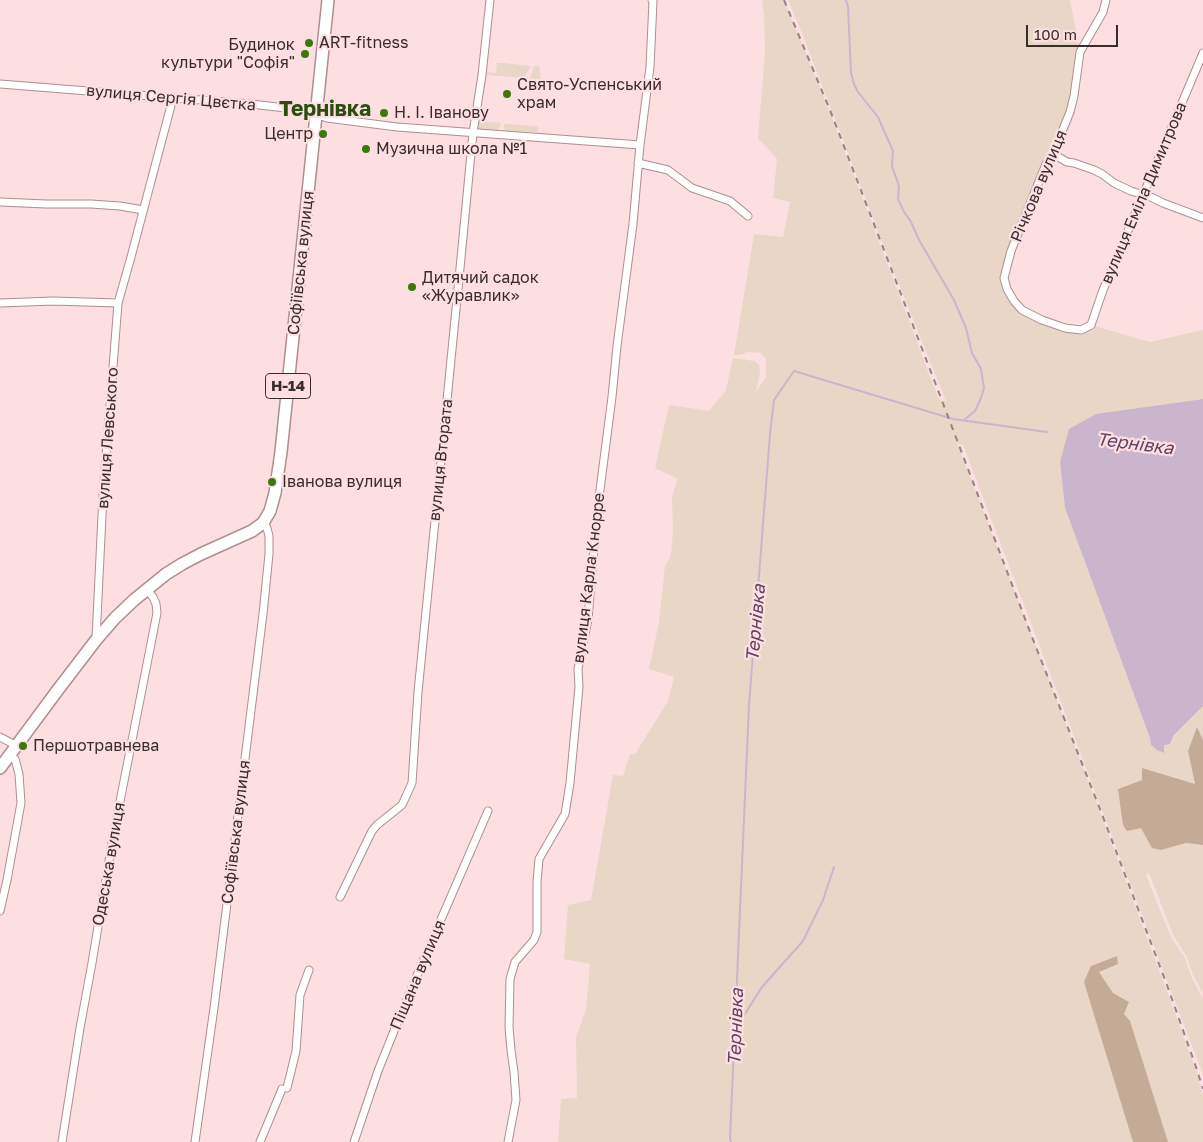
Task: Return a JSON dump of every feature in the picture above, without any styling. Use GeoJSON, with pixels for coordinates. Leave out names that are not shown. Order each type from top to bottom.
{"type":"FeatureCollection","features":[{"type":"Feature","properties":{"kind":"main road","name":"Софіївська вулиця"},"geometry":{"type":"LineString","coordinates":[[263,523],[270,512],[276,493],[328,0]]}},
{"type":"Feature","properties":{"kind":"main road"},"geometry":{"type":"LineString","coordinates":[[0,768],[12,758],[18,746],[57,691],[96,640],[115,618],[146,589],[182,564],[252,532],[263,523]]}},
{"type":"Feature","properties":{"kind":"street","name":"вулиця Втората"},"geometry":{"type":"LineString","coordinates":[[340,897],[372,831],[402,805],[412,783],[415,725],[473,133],[482,75],[490,0]]}},
{"type":"Feature","properties":{"kind":"street","name":"вулиця Карла Кнорре"},"geometry":{"type":"LineString","coordinates":[[508,1142],[516,1100],[509,1027],[510,979],[515,962],[534,940],[537,932],[539,859],[565,814],[570,783],[579,687],[578,669],[588,619],[596,513],[633,224],[638,163],[650,67],[652,0]]}},
{"type":"Feature","properties":{"kind":"street","name":"Річкова вулиця"},"geometry":{"type":"LineString","coordinates":[[1082,330],[1065,328],[1042,320],[1022,310],[1007,289],[1004,278],[1011,251],[1046,164],[1055,156],[1059,139],[1070,112],[1080,52],[1104,12],[1106,0]]}},
{"type":"Feature","properties":{"kind":"street","name":"вулиця Еміла Димитрова"},"geometry":{"type":"LineString","coordinates":[[1082,330],[1090,325],[1203,53]]}},
{"type":"Feature","properties":{"kind":"street","name":"вулиця Сергія Цвєтка"},"geometry":{"type":"LineString","coordinates":[[0,84],[251,104],[303,110],[327,118],[397,127],[640,145]]}},
{"type":"Feature","properties":{"kind":"street","name":"вулиця Левського"},"geometry":{"type":"LineString","coordinates":[[96,640],[103,495],[118,303],[173,98]]}},
{"type":"Feature","properties":{"kind":"street"},"geometry":{"type":"LineString","coordinates":[[1055,156],[1067,162],[1094,170],[1131,191],[1203,218]]}},
{"type":"Feature","properties":{"kind":"street"},"geometry":{"type":"LineString","coordinates":[[638,163],[668,170],[692,188],[730,202],[748,216]]}},
{"type":"Feature","properties":{"kind":"street"},"geometry":{"type":"LineString","coordinates":[[0,202],[91,204],[143,210]]}},
{"type":"Feature","properties":{"kind":"street"},"geometry":{"type":"LineString","coordinates":[[0,303],[118,303]]}},
{"type":"Feature","properties":{"kind":"street","name":"Софіївська вулиця"},"geometry":{"type":"LineString","coordinates":[[194,1142],[214,1008],[263,614],[269,536],[268,528],[263,523]]}},
{"type":"Feature","properties":{"kind":"street","name":"Одеська вулиця"},"geometry":{"type":"LineString","coordinates":[[62,1142],[118,811],[157,613],[156,604],[146,589]]}},
{"type":"Feature","properties":{"kind":"street"},"geometry":{"type":"LineString","coordinates":[[0,736],[18,746]]}},
{"type":"Feature","properties":{"kind":"street"},"geometry":{"type":"LineString","coordinates":[[0,911],[21,803],[19,774],[12,758]]}},
{"type":"Feature","properties":{"kind":"street","name":"Піщана вулиця"},"geometry":{"type":"LineString","coordinates":[[354,1142],[375,1080],[422,961],[488,811]]}},
{"type":"Feature","properties":{"kind":"street"},"geometry":{"type":"LineString","coordinates":[[260,1142],[285,1088],[296,1051],[300,995],[309,970]]}},
{"type":"Feature","properties":{"kind":"shaded area"},"geometry":{"type":"Polygon","coordinates":[[[762,0],[784,0],[829,110],[939,400],[946,401],[788,0],[1070,0],[1080,52],[1072,96],[1053,154],[1004,266],[1013,302],[1065,330],[1091,325],[1150,342],[1203,330],[1203,399],[1096,415],[1060,462],[1065,508],[1151,745],[1164,745],[1203,706],[1203,740],[1197,728],[1188,751],[1195,785],[1142,768],[1142,780],[1118,789],[1141,828],[1161,850],[1186,843],[1203,845],[1203,994],[1193,975],[1187,957],[1173,935],[1149,873],[1146,875],[1171,937],[1185,958],[1191,976],[1203,999],[1203,1075],[963,445],[957,443],[1099,809],[1195,1067],[1203,1095],[1203,1142],[558,1142],[561,1099],[577,1098],[576,1037],[586,1010],[590,964],[564,959],[568,905],[591,900],[613,775],[623,776],[630,754],[635,754],[668,701],[674,677],[649,669],[659,622],[665,566],[671,555],[673,530],[672,496],[678,479],[655,468],[669,405],[709,411],[726,390],[733,358],[754,361],[759,365],[760,374],[756,392],[766,377],[766,359],[761,353],[747,352],[734,355],[754,234],[783,237],[790,202],[773,198],[777,159],[758,138],[765,52],[762,0]]]}},
{"type":"Feature","properties":{"kind":"shaded area"},"geometry":{"type":"Polygon","coordinates":[[[497,63],[531,66],[524,78],[487,75],[487,72],[496,73],[497,63]]]}},
{"type":"Feature","properties":{"kind":"shaded area"},"geometry":{"type":"Polygon","coordinates":[[[534,66],[539,66],[541,79],[530,79],[534,66]]]}},
{"type":"Feature","properties":{"kind":"shaded area"},"geometry":{"type":"Polygon","coordinates":[[[478,121],[501,123],[497,130],[480,129],[478,128],[478,121]]]}},
{"type":"Feature","properties":{"kind":"shaded area"},"geometry":{"type":"Polygon","coordinates":[[[504,124],[538,126],[538,131],[506,131],[504,124]]]}},
{"type":"Feature","properties":{"kind":"shaded area"},"geometry":{"type":"Polygon","coordinates":[[[1197,727],[1203,740],[1203,845],[1186,843],[1161,850],[1152,848],[1141,828],[1127,831],[1123,825],[1118,789],[1142,780],[1142,768],[1195,784],[1188,751],[1197,727]]]}},
{"type":"Feature","properties":{"kind":"shaded area"},"geometry":{"type":"Polygon","coordinates":[[[1117,956],[1118,964],[1099,972],[1113,993],[1129,1002],[1124,1014],[1130,1021],[1168,1142],[1133,1142],[1084,982],[1091,966],[1117,956]]]}},
{"type":"Feature","properties":{"kind":"water"},"geometry":{"type":"Polygon","coordinates":[[[1203,399],[1203,706],[1173,736],[1170,744],[1164,745],[1164,753],[1151,745],[1065,508],[1060,462],[1069,429],[1096,414],[1203,399]]]}},
{"type":"Feature","properties":{"kind":"waterway"},"geometry":{"type":"LineString","coordinates":[[846,0],[848,7],[851,73],[854,84],[878,117],[893,151],[892,166],[899,186],[898,199],[919,240],[954,300],[966,328],[972,353],[981,369],[984,388],[981,398],[975,411],[964,420]]}},
{"type":"Feature","properties":{"kind":"waterway","name":"Тернівка"},"geometry":{"type":"LineString","coordinates":[[731,1142],[749,705],[774,400],[794,371],[953,419],[1047,432]]}},
{"type":"Feature","properties":{"kind":"waterway"},"geometry":{"type":"LineString","coordinates":[[736,1028],[762,987],[803,941],[823,900],[834,867]]}},
{"type":"Feature","properties":{"kind":"railway"},"geometry":{"type":"LineString","coordinates":[[784,0],[830,110],[1100,809],[1167,985],[1203,1089]]}},
{"type":"Feature","properties":{"kind":"place","name":"ART-fitness"},"geometry":{"type":"Point","coordinates":[309,43]}},
{"type":"Feature","properties":{"kind":"place","name":"Будинок культури \"Софія\""},"geometry":{"type":"Point","coordinates":[305,54]}},
{"type":"Feature","properties":{"kind":"place","name":"Свято-Успенський храм"},"geometry":{"type":"Point","coordinates":[507,94]}},
{"type":"Feature","properties":{"kind":"place","name":"Н. І. Іванову"},"geometry":{"type":"Point","coordinates":[384,113]}},
{"type":"Feature","properties":{"kind":"place","name":"Центр"},"geometry":{"type":"Point","coordinates":[323,134]}},
{"type":"Feature","properties":{"kind":"place","name":"Музична школа №1"},"geometry":{"type":"Point","coordinates":[366,149]}},
{"type":"Feature","properties":{"kind":"place","name":"Дитячий садок «Журавлик»"},"geometry":{"type":"Point","coordinates":[412,287]}},
{"type":"Feature","properties":{"kind":"place","name":"Іванова вулиця"},"geometry":{"type":"Point","coordinates":[272,482]}},
{"type":"Feature","properties":{"kind":"place","name":"Першотравнева"},"geometry":{"type":"Point","coordinates":[23,746]}},
{"type":"Feature","properties":{"kind":"district","name":"Тернівка"},"geometry":{"type":"Point","coordinates":[325,109]}}]}
